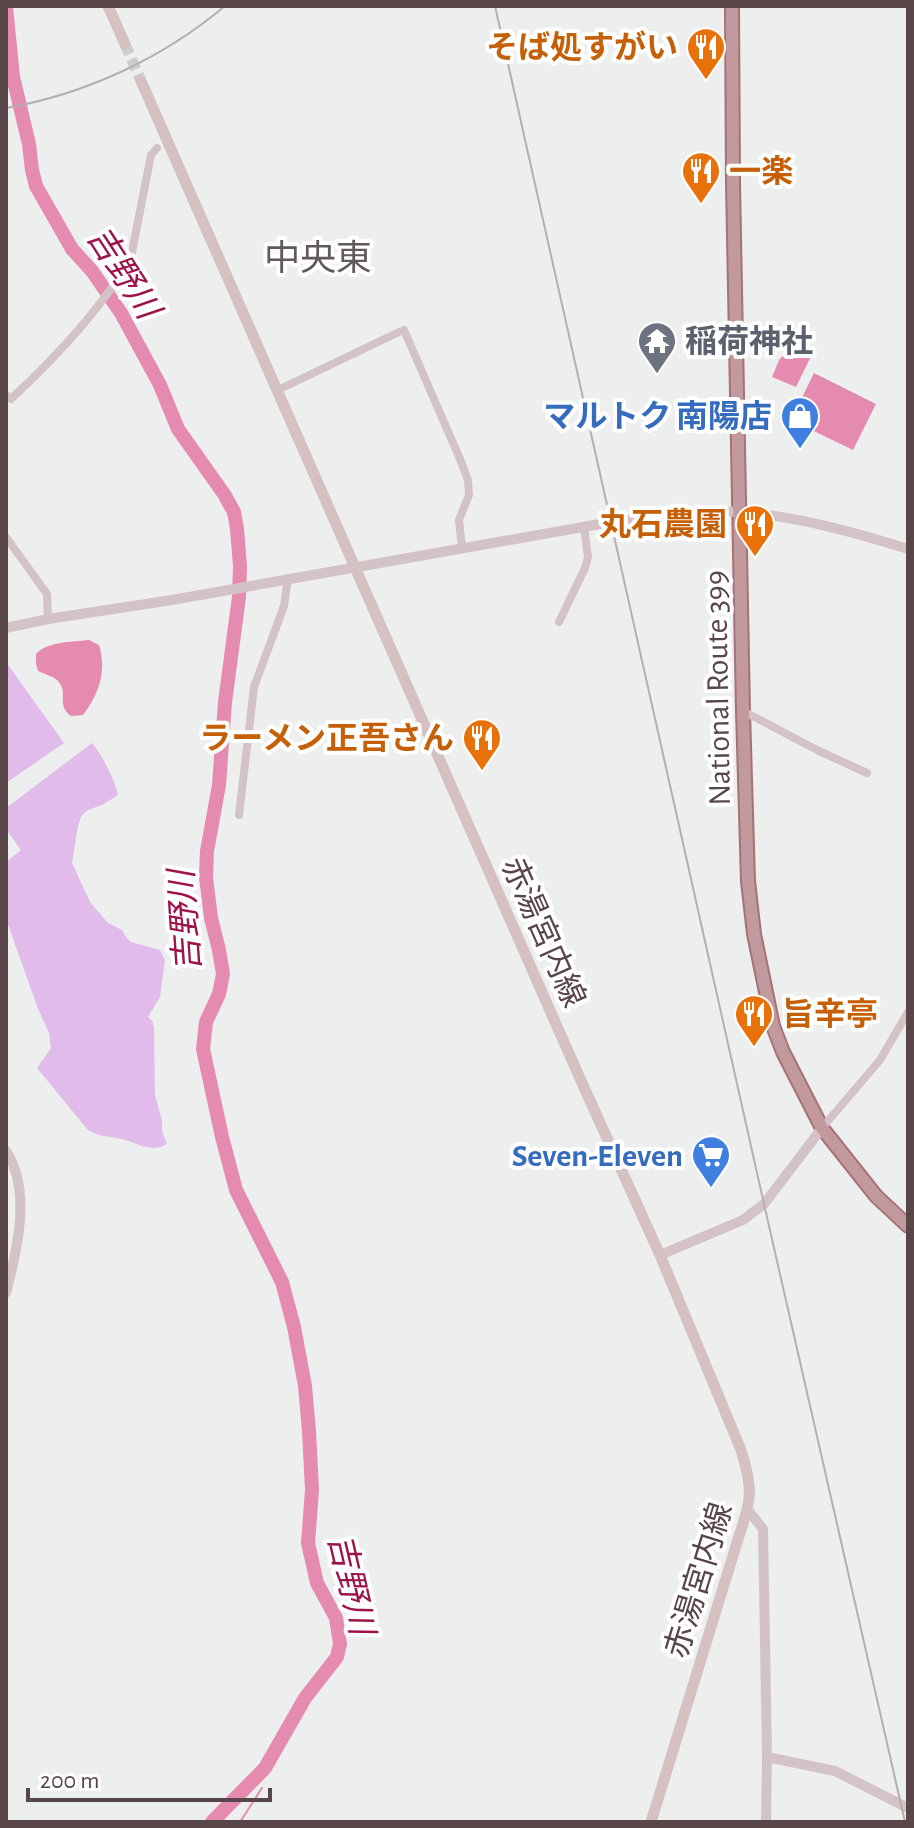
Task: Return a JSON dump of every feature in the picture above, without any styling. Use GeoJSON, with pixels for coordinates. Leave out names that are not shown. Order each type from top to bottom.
{"type":"FeatureCollection","features":[{"type":"Feature","properties":{"kind":"highway","name":"National Route 399"},"geometry":{"type":"LineString","coordinates":[[732,6],[743,711],[748,881],[754,934],[773,1026],[822,1128],[876,1196],[908,1226]]}},
{"type":"Feature","properties":{"kind":"main road"},"geometry":{"type":"LineString","coordinates":[[108,6],[125,44]]}},
{"type":"Feature","properties":{"kind":"main road","name":"赤湯宮内線"},"geometry":{"type":"LineString","coordinates":[[141,81],[660,1255],[747,1470],[750,1492],[748,1510],[651,1822]]}},
{"type":"Feature","properties":{"kind":"street"},"geometry":{"type":"LineString","coordinates":[[6,408],[8,397],[33,378],[82,326],[131,257],[151,155],[157,148]]}},
{"type":"Feature","properties":{"kind":"street"},"geometry":{"type":"LineString","coordinates":[[278,390],[401,331],[468,480],[469,495],[459,520],[462,548]]}},
{"type":"Feature","properties":{"kind":"street"},"geometry":{"type":"LineString","coordinates":[[6,628],[682,512],[739,512],[808,521],[908,549]]}},
{"type":"Feature","properties":{"kind":"street"},"geometry":{"type":"LineString","coordinates":[[559,622],[588,557],[584,527]]}},
{"type":"Feature","properties":{"kind":"street"},"geometry":{"type":"LineString","coordinates":[[6,537],[47,594],[48,619]]}},
{"type":"Feature","properties":{"kind":"street"},"geometry":{"type":"LineString","coordinates":[[239,815],[254,687],[284,606],[288,578]]}},
{"type":"Feature","properties":{"kind":"street"},"geometry":{"type":"LineString","coordinates":[[743,711],[867,773]]}},
{"type":"Feature","properties":{"kind":"street"},"geometry":{"type":"LineString","coordinates":[[660,1255],[743,1220],[764,1204],[822,1128],[880,1060],[908,1012]]}},
{"type":"Feature","properties":{"kind":"street"},"geometry":{"type":"LineString","coordinates":[[6,1151],[18,1178],[20,1200],[13,1267],[6,1293]]}},
{"type":"Feature","properties":{"kind":"street"},"geometry":{"type":"LineString","coordinates":[[748,1510],[763,1529],[766,1822]]}},
{"type":"Feature","properties":{"kind":"street"},"geometry":{"type":"LineString","coordinates":[[767,1757],[835,1771],[908,1808]]}},
{"type":"Feature","properties":{"kind":"shaded area"},"geometry":{"type":"Polygon","coordinates":[[[795,343],[813,352],[796,387],[772,377],[779,360],[795,343]]]}},
{"type":"Feature","properties":{"kind":"shaded area"},"geometry":{"type":"Polygon","coordinates":[[[814,373],[876,404],[853,450],[791,420],[814,373]]]}},
{"type":"Feature","properties":{"kind":"shaded area"},"geometry":{"type":"Polygon","coordinates":[[[89,640],[99,645],[102,664],[100,682],[83,715],[71,716],[64,707],[61,685],[38,671],[36,654],[54,644],[89,640]]]}},
{"type":"Feature","properties":{"kind":"shaded area"},"geometry":{"type":"Polygon","coordinates":[[[6,662],[64,743],[6,783],[6,662]]]}},
{"type":"Feature","properties":{"kind":"shaded area"},"geometry":{"type":"Polygon","coordinates":[[[92,743],[108,768],[118,795],[82,815],[72,863],[90,902],[108,923],[122,930],[131,942],[160,950],[165,960],[160,997],[148,1017],[154,1027],[155,1095],[167,1144],[155,1148],[88,1130],[37,1068],[51,1048],[49,1033],[6,919],[6,862],[21,850],[6,829],[6,808],[92,743]]]}},
{"type":"Feature","properties":{"kind":"waterway","name":"吉野川"},"geometry":{"type":"LineString","coordinates":[[6,7],[13,77],[36,186],[72,249],[92,271],[121,313],[160,385],[178,429],[234,512],[237,529],[239,597],[206,877],[223,974],[219,994],[206,1022],[203,1049],[236,1190],[282,1282],[294,1327],[305,1386],[309,1431],[312,1490],[308,1543],[317,1583],[336,1618],[340,1644],[337,1657],[305,1698],[265,1768],[212,1822]]}},
{"type":"Feature","properties":{"kind":"waterway"},"geometry":{"type":"LineString","coordinates":[[240,1822],[262,1788]]}},
{"type":"Feature","properties":{"kind":"tunnel"},"geometry":{"type":"LineString","coordinates":[[125,44],[141,81]]}},
{"type":"Feature","properties":{"kind":"railway"},"geometry":{"type":"LineString","coordinates":[[6,108],[65,93],[122,71],[176,42],[225,6]]}},
{"type":"Feature","properties":{"kind":"railway"},"geometry":{"type":"LineString","coordinates":[[495,6],[905,1822]]}},
{"type":"Feature","properties":{"kind":"place","name":"そば処すがい"},"geometry":{"type":"Point","coordinates":[706,81]}},
{"type":"Feature","properties":{"kind":"place","name":"一楽"},"geometry":{"type":"Point","coordinates":[701,205]}},
{"type":"Feature","properties":{"kind":"place","name":"稲荷神社"},"geometry":{"type":"Point","coordinates":[657,375]}},
{"type":"Feature","properties":{"kind":"place","name":"マルトク 南陽店"},"geometry":{"type":"Point","coordinates":[800,450]}},
{"type":"Feature","properties":{"kind":"place","name":"丸石農園"},"geometry":{"type":"Point","coordinates":[755,558]}},
{"type":"Feature","properties":{"kind":"place","name":"ラーメン正吾さん"},"geometry":{"type":"Point","coordinates":[482,772]}},
{"type":"Feature","properties":{"kind":"place","name":"旨辛亭"},"geometry":{"type":"Point","coordinates":[754,1048]}},
{"type":"Feature","properties":{"kind":"place","name":"Seven-Eleven"},"geometry":{"type":"Point","coordinates":[711,1189]}},
{"type":"Feature","properties":{"kind":"district","name":"中央東"},"geometry":{"type":"Point","coordinates":[318,257]}}]}
